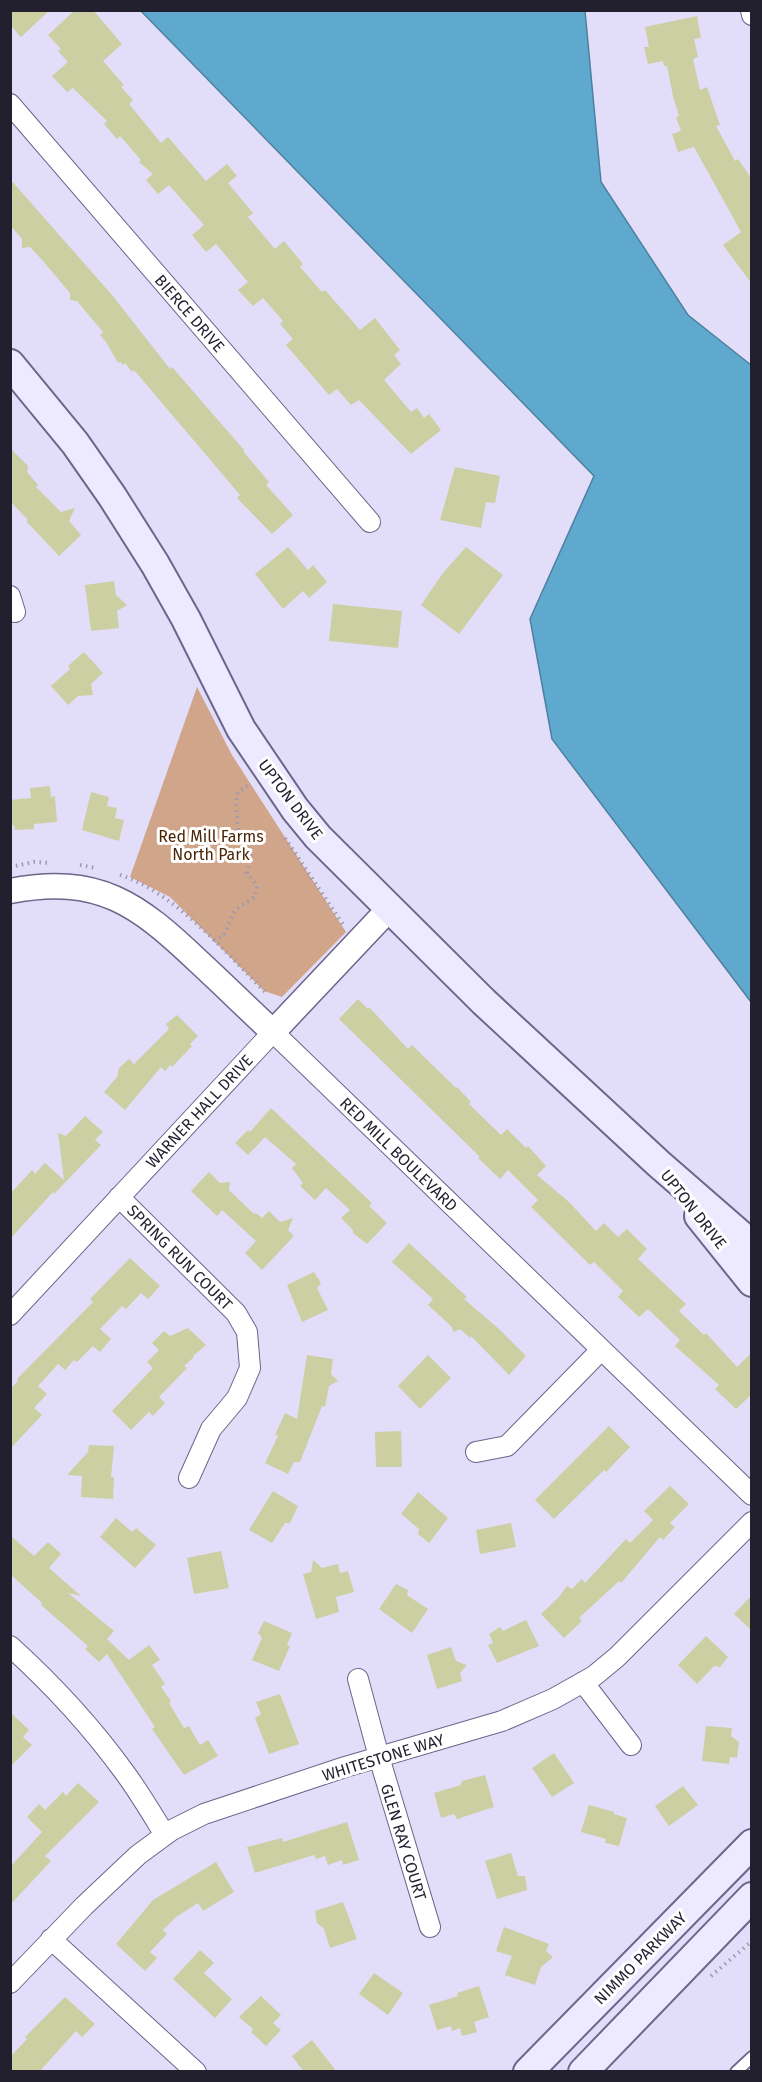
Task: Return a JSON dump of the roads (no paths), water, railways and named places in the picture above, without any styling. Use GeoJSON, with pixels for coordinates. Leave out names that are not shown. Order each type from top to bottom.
{"type":"FeatureCollection","features":[{"type":"Feature","properties":{"kind":"main road","name":"UPTON DRIVE"},"geometry":{"type":"LineString","coordinates":[[10,364],[75,443],[112,496],[186,619],[241,729],[295,809],[342,862],[484,1002],[659,1164],[752,1245]]}},
{"type":"Feature","properties":{"kind":"main road","name":"UPTON DRIVE"},"geometry":{"type":"LineString","coordinates":[[659,1164],[752,1282]]}},
{"type":"Feature","properties":{"kind":"main road","name":"NIMMO PARKWAY"},"geometry":{"type":"LineString","coordinates":[[528,2072],[752,1844]]}},
{"type":"Feature","properties":{"kind":"main road"},"geometry":{"type":"LineString","coordinates":[[583,2072],[752,1898]]}},
{"type":"Feature","properties":{"kind":"street","name":"BIERCE DRIVE"},"geometry":{"type":"LineString","coordinates":[[10,104],[370,522]]}},
{"type":"Feature","properties":{"kind":"street","name":"RED MILL BOULEVARD"},"geometry":{"type":"LineString","coordinates":[[10,891],[62,886],[90,890],[117,898],[162,927],[752,1495]]}},
{"type":"Feature","properties":{"kind":"street","name":"WARNER HALL DRIVE"},"geometry":{"type":"LineString","coordinates":[[10,1315],[389,909]]}},
{"type":"Feature","properties":{"kind":"street","name":"SPRING RUN COURT"},"geometry":{"type":"LineString","coordinates":[[119,1197],[236,1313],[247,1332],[250,1368],[237,1398],[211,1429],[189,1478]]}},
{"type":"Feature","properties":{"kind":"street"},"geometry":{"type":"LineString","coordinates":[[476,1452],[507,1446],[601,1350]]}},
{"type":"Feature","properties":{"kind":"street","name":"WHITESTONE WAY"},"geometry":{"type":"LineString","coordinates":[[10,1983],[51,1939],[138,1855],[165,1835],[204,1814],[379,1757],[502,1721],[553,1699],[584,1682],[617,1657],[752,1522]]}},
{"type":"Feature","properties":{"kind":"street"},"geometry":{"type":"LineString","coordinates":[[12,1650],[59,1693],[98,1737],[165,1835]]}},
{"type":"Feature","properties":{"kind":"street","name":"GLEN RAY COURT"},"geometry":{"type":"LineString","coordinates":[[358,1679],[430,1927]]}},
{"type":"Feature","properties":{"kind":"street"},"geometry":{"type":"LineString","coordinates":[[584,1682],[631,1745]]}},
{"type":"Feature","properties":{"kind":"street"},"geometry":{"type":"LineString","coordinates":[[51,1939],[196,2072]]}},
{"type":"Feature","properties":{"kind":"lane"},"geometry":{"type":"LineString","coordinates":[[736,2072],[752,2056]]}},
{"type":"Feature","properties":{"kind":"water"},"geometry":{"type":"Polygon","coordinates":[[[141,11],[585,11],[601,182],[688,315],[751,365],[751,1002],[552,739],[530,619],[594,476],[141,11]]]}},
{"type":"Feature","properties":{"kind":"park label","name":"Red Mill Farms North Park"},"geometry":{"type":"Point","coordinates":[211,845]}}]}
